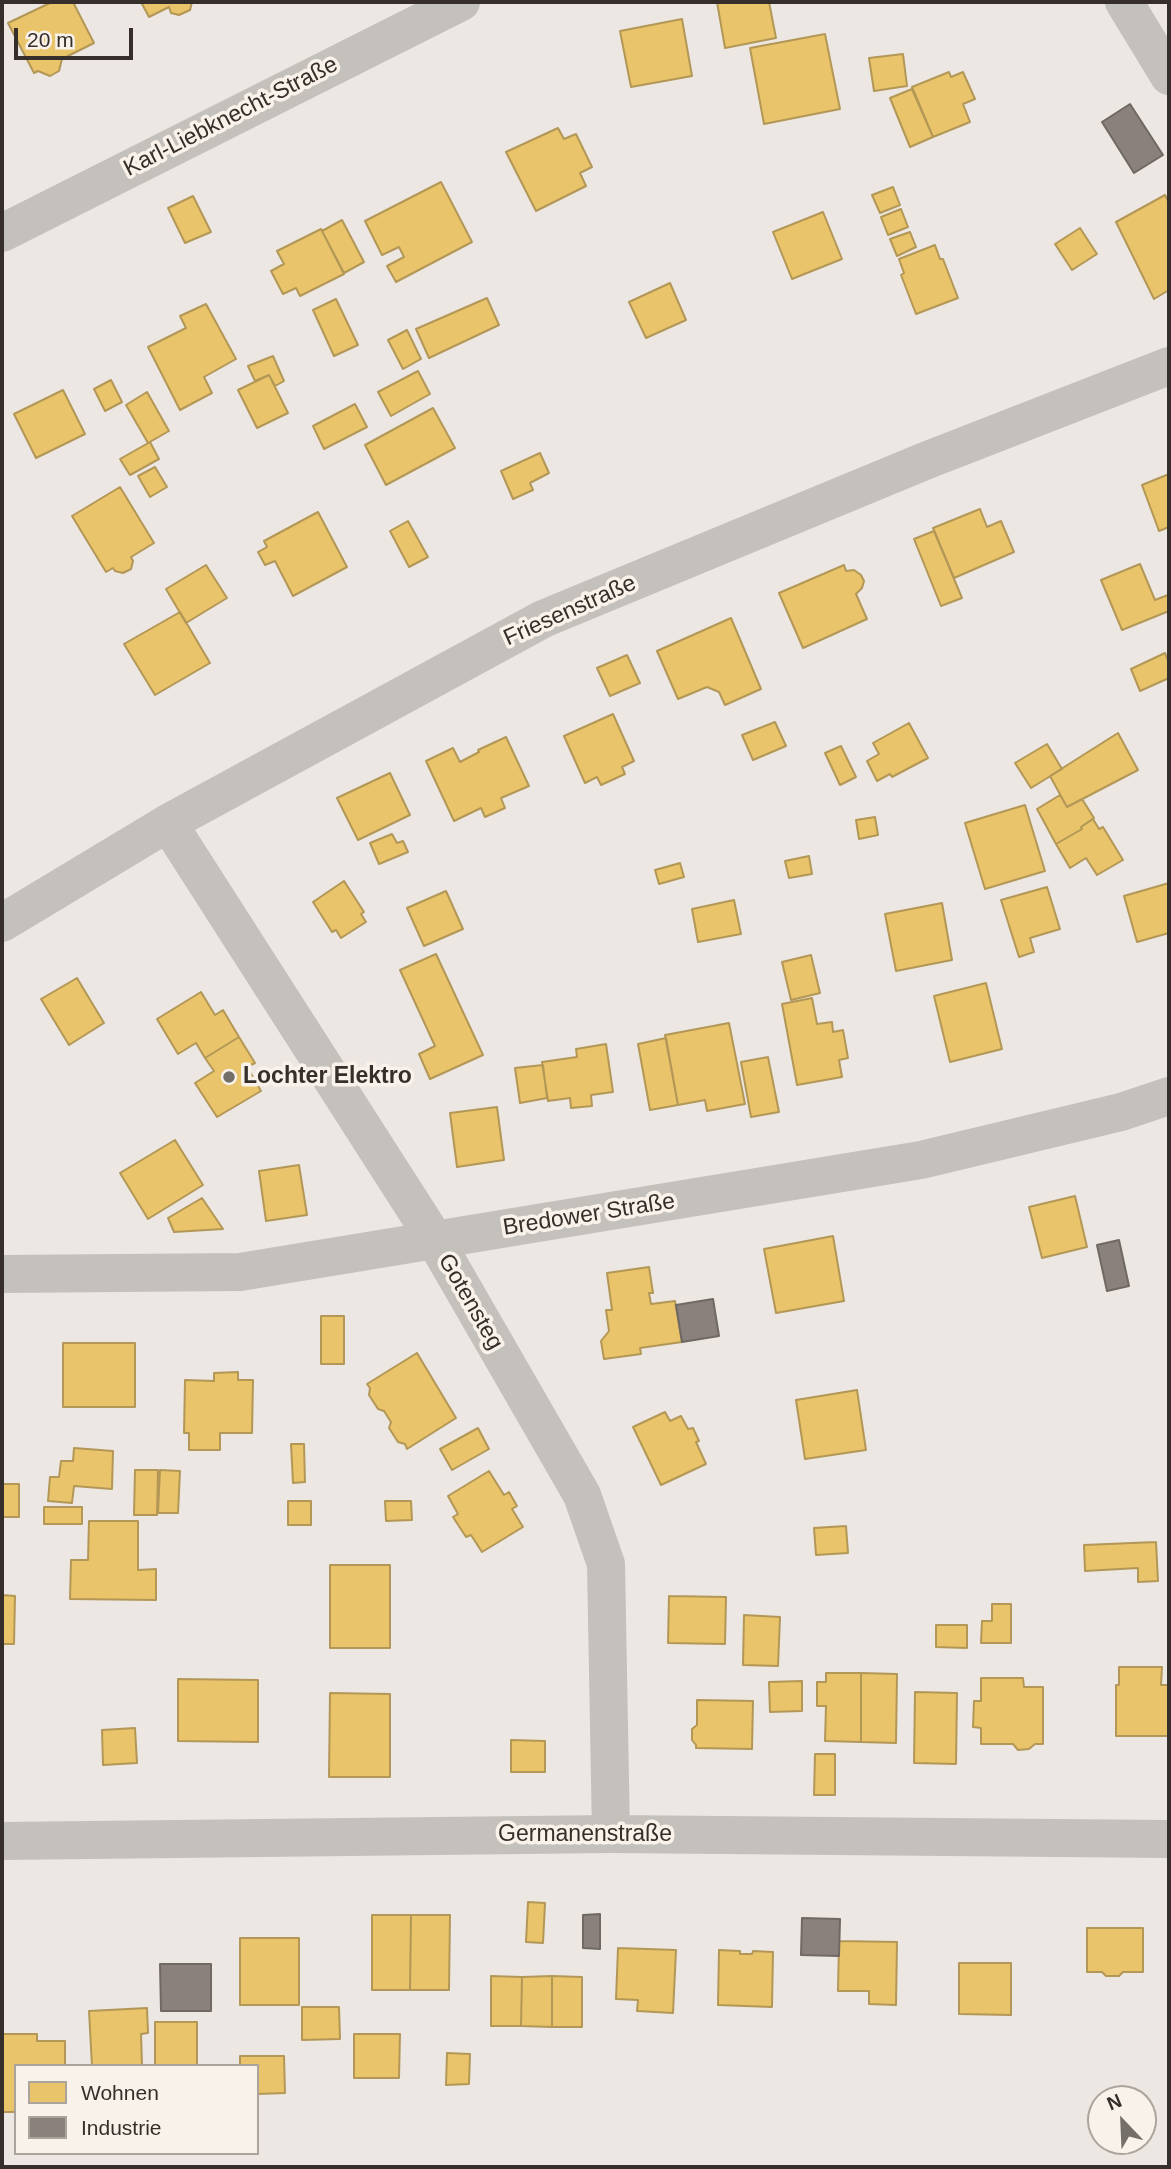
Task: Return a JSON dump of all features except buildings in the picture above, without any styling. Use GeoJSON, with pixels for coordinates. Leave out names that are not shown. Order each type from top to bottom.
{"type":"FeatureCollection","features":[{"type":"Feature","properties":{"kind":"street","name":"Karl-Liebknecht-Straße"},"geometry":{"type":"LineString","coordinates":[[2,233],[461,2]]}},
{"type":"Feature","properties":{"kind":"street"},"geometry":{"type":"LineString","coordinates":[[1124,2],[1169,76]]}},
{"type":"Feature","properties":{"kind":"street","name":"Friesenstraße"},"geometry":{"type":"LineString","coordinates":[[2,923],[168,823],[543,619],[925,461],[1169,366]]}},
{"type":"Feature","properties":{"kind":"street","name":"Gotensteg"},"geometry":{"type":"LineString","coordinates":[[168,823],[435,1240],[582,1495],[606,1564],[611,1834]]}},
{"type":"Feature","properties":{"kind":"street","name":"Bredower Straße"},"geometry":{"type":"LineString","coordinates":[[2,1274],[240,1272],[921,1160],[1121,1112],[1169,1096]]}},
{"type":"Feature","properties":{"kind":"street","name":"Germanenstraße"},"geometry":{"type":"LineString","coordinates":[[2,1841],[611,1834],[1169,1839]]}},
{"type":"Feature","properties":{"kind":"place","name":"Lochter Elektro"},"geometry":{"type":"Point","coordinates":[229,1077]}}]}
